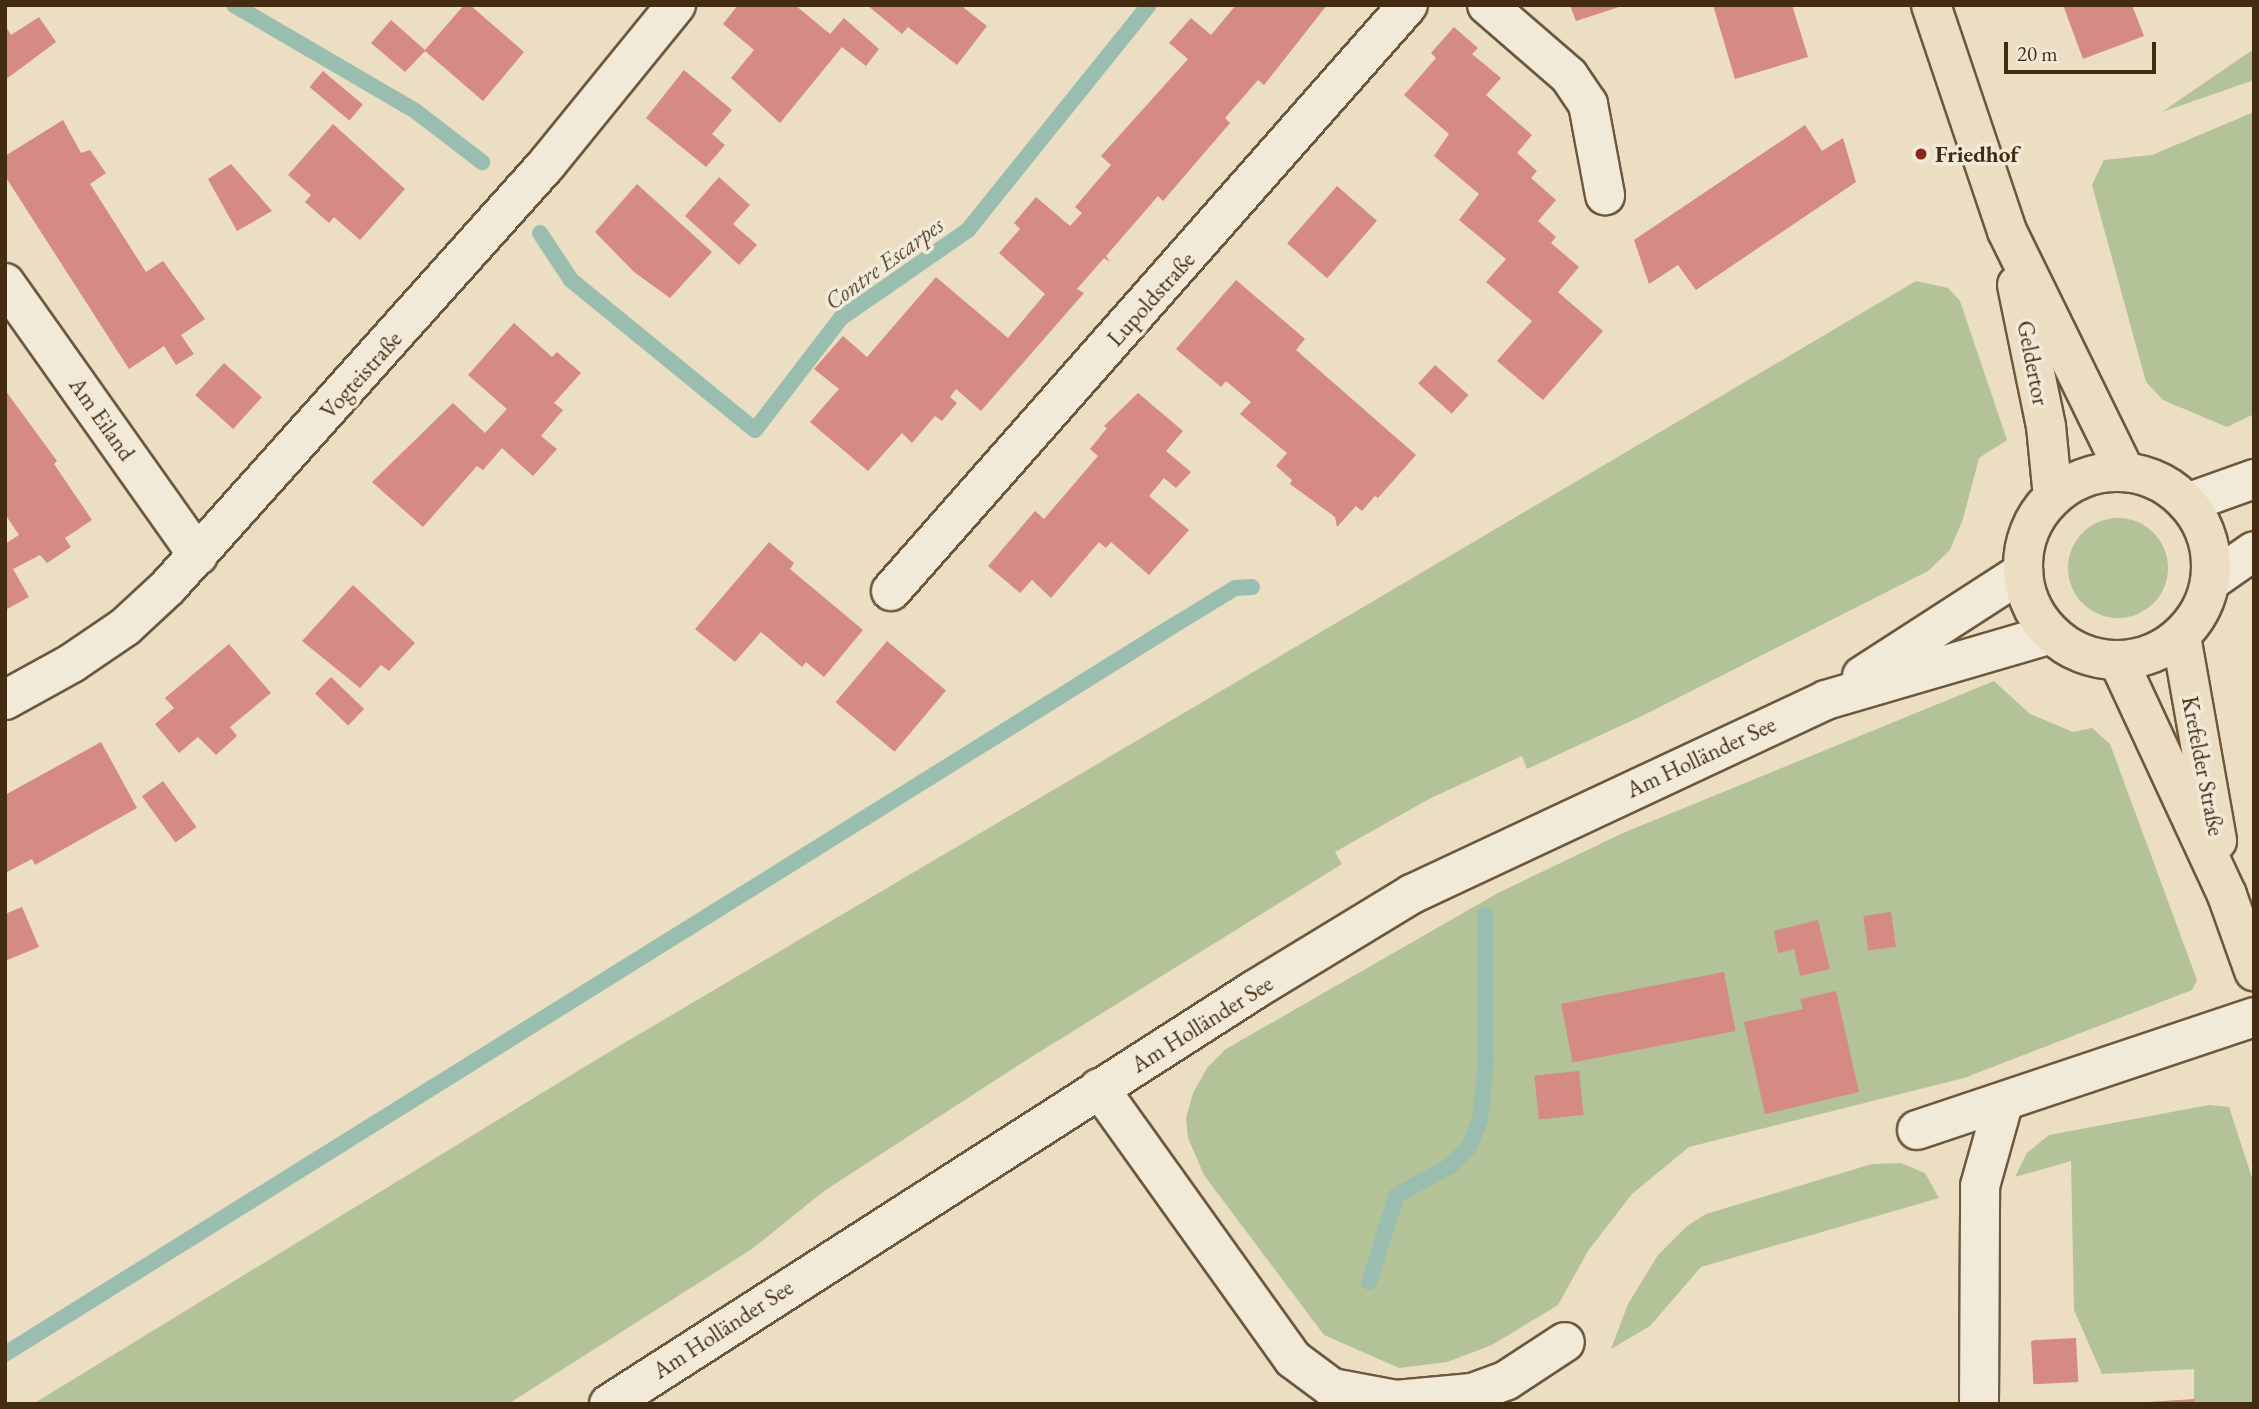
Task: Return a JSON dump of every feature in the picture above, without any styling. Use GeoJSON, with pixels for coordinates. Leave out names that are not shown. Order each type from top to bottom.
{"type":"FeatureCollection","features":[{"type":"Feature","properties":{"kind":"main road","name":"Geldertor"},"geometry":{"type":"LineString","coordinates":[[1931,5],[2007,231],[2046,426],[2053,497]]}},
{"type":"Feature","properties":{"kind":"main road","name":"Geldertor"},"geometry":{"type":"LineString","coordinates":[[2007,231],[2125,472]]}},
{"type":"Feature","properties":{"kind":"main road"},"geometry":{"type":"LineString","coordinates":[[2125,472],[2159,481],[2187,503],[2208,544],[2211,581],[2195,621],[2181,636],[2152,654],[2118,660],[2071,649],[2051,634],[2036,616],[2023,572],[2025,544],[2036,518],[2053,497],[2087,477],[2125,472]]}},
{"type":"Feature","properties":{"kind":"main road","name":"Krefelder Straße"},"geometry":{"type":"LineString","coordinates":[[2181,636],[2227,895]]}},
{"type":"Feature","properties":{"kind":"main road","name":"Krefelder Straße"},"geometry":{"type":"LineString","coordinates":[[2118,660],[2227,895],[2254,971]]}},
{"type":"Feature","properties":{"kind":"street","name":"Vogteistraße"},"geometry":{"type":"LineString","coordinates":[[5,700],[72,663],[125,627],[198,555],[546,165],[676,5]]}},
{"type":"Feature","properties":{"kind":"street","name":"Lupoldstraße"},"geometry":{"type":"LineString","coordinates":[[891,591],[1408,5]]}},
{"type":"Feature","properties":{"kind":"street"},"geometry":{"type":"LineString","coordinates":[[1487,5],[1569,76],[1588,104],[1605,195]]}},
{"type":"Feature","properties":{"kind":"street","name":"Am Eiland"},"geometry":{"type":"LineString","coordinates":[[5,283],[198,555]]}},
{"type":"Feature","properties":{"kind":"street"},"geometry":{"type":"LineString","coordinates":[[2187,503],[2254,479]]}},
{"type":"Feature","properties":{"kind":"street"},"geometry":{"type":"LineString","coordinates":[[2211,581],[2254,551]]}},
{"type":"Feature","properties":{"kind":"street","name":"Am Holländer See"},"geometry":{"type":"LineString","coordinates":[[608,1404],[1099,1088],[1412,894],[1826,700],[2023,572]]}},
{"type":"Feature","properties":{"kind":"street","name":"Am Holländer See"},"geometry":{"type":"LineString","coordinates":[[1826,700],[2051,634]]}},
{"type":"Feature","properties":{"kind":"street"},"geometry":{"type":"LineString","coordinates":[[1917,1130],[2003,1104],[2254,1017]]}},
{"type":"Feature","properties":{"kind":"street"},"geometry":{"type":"LineString","coordinates":[[1099,1088],[1293,1359],[1332,1388],[1396,1400],[1472,1393],[1507,1380],[1565,1342]]}},
{"type":"Feature","properties":{"kind":"street"},"geometry":{"type":"LineString","coordinates":[[1979,1404],[1980,1186],[2003,1104]]}},
{"type":"Feature","properties":{"kind":"green space"},"geometry":{"type":"Polygon","coordinates":[[[2254,49],[2254,80],[2162,112],[2210,79],[2254,49]]]}},
{"type":"Feature","properties":{"kind":"green space"},"geometry":{"type":"Polygon","coordinates":[[[2254,112],[2254,414],[2227,427],[2163,400],[2146,382],[2092,185],[2104,160],[2152,155],[2254,112]]]}},
{"type":"Feature","properties":{"kind":"green space"},"geometry":{"type":"Polygon","coordinates":[[[1916,281],[1948,288],[1960,301],[2007,440],[1979,458],[1963,519],[1950,550],[1928,571],[1644,715],[1527,769],[1522,756],[1431,798],[1335,852],[1342,864],[1025,1061],[824,1191],[752,1249],[508,1404],[33,1404],[609,1052],[1916,281]]]}},
{"type":"Feature","properties":{"kind":"green space"},"geometry":{"type":"Polygon","coordinates":[[[2118,518],[2146,526],[2160,540],[2168,568],[2160,596],[2146,610],[2118,618],[2090,610],[2076,596],[2068,568],[2076,540],[2090,526],[2118,518]]]}},
{"type":"Feature","properties":{"kind":"green space"},"geometry":{"type":"Polygon","coordinates":[[[1994,681],[2030,714],[2073,732],[2092,728],[2110,744],[2197,980],[2192,990],[1964,1078],[1689,1147],[1632,1194],[1588,1251],[1558,1305],[1492,1345],[1447,1362],[1399,1368],[1324,1335],[1204,1175],[1188,1138],[1186,1118],[1193,1093],[1207,1068],[1226,1049],[1498,893],[1623,833],[1994,681]]]}},
{"type":"Feature","properties":{"kind":"green space"},"geometry":{"type":"Polygon","coordinates":[[[2209,1105],[2229,1107],[2254,1184],[2254,1404],[2194,1404],[2194,1369],[2102,1374],[2074,1310],[2071,1161],[2015,1177],[2027,1153],[2049,1135],[2209,1105]]]}},
{"type":"Feature","properties":{"kind":"green space"},"geometry":{"type":"Polygon","coordinates":[[[1901,1163],[1925,1173],[1939,1198],[1701,1267],[1650,1326],[1611,1349],[1628,1304],[1658,1255],[1687,1226],[1706,1214],[1872,1164],[1901,1163]]]}},
{"type":"Feature","properties":{"kind":"building"},"geometry":{"type":"Polygon","coordinates":[[[464,5],[470,5],[524,52],[483,101],[425,51],[405,72],[371,43],[391,20],[425,50],[464,5]]]}},
{"type":"Feature","properties":{"kind":"building"},"geometry":{"type":"Polygon","coordinates":[[[738,5],[795,5],[830,34],[844,18],[879,49],[866,66],[842,47],[780,123],[731,78],[754,50],[723,24],[738,5]]]}},
{"type":"Feature","properties":{"kind":"building"},"geometry":{"type":"Polygon","coordinates":[[[867,5],[966,5],[964,8],[987,26],[957,65],[908,27],[902,34],[867,5]]]}},
{"type":"Feature","properties":{"kind":"building"},"geometry":{"type":"Polygon","coordinates":[[[1236,5],[1327,5],[1264,85],[1258,80],[1225,118],[1230,123],[1163,201],[1158,196],[1106,256],[1110,262],[1104,258],[1077,289],[1084,293],[981,411],[956,389],[950,397],[957,403],[942,421],[935,416],[912,443],[902,433],[868,471],[810,422],[839,389],[814,369],[843,336],[867,357],[936,277],[1008,338],[1045,294],[999,253],[1020,229],[1014,223],[1036,197],[1070,226],[1082,213],[1075,207],[1111,165],[1101,156],[1188,59],[1169,43],[1191,18],[1211,35],[1236,5]]]}},
{"type":"Feature","properties":{"kind":"building"},"geometry":{"type":"Polygon","coordinates":[[[1570,5],[1618,5],[1619,7],[1576,21],[1570,5]]]}},
{"type":"Feature","properties":{"kind":"building"},"geometry":{"type":"Polygon","coordinates":[[[1713,5],[1792,5],[1808,57],[1735,79],[1713,5]]]}},
{"type":"Feature","properties":{"kind":"building"},"geometry":{"type":"Polygon","coordinates":[[[2063,5],[2132,5],[2144,36],[2083,59],[2063,5]]]}},
{"type":"Feature","properties":{"kind":"building"},"geometry":{"type":"Polygon","coordinates":[[[39,17],[56,42],[5,80],[5,25],[11,35],[39,17]]]}},
{"type":"Feature","properties":{"kind":"building"},"geometry":{"type":"Polygon","coordinates":[[[1454,27],[1478,48],[1472,54],[1501,78],[1486,95],[1532,135],[1517,153],[1537,171],[1531,178],[1556,200],[1538,221],[1556,237],[1551,243],[1579,267],[1558,292],[1603,331],[1543,400],[1497,361],[1532,321],[1486,282],[1506,259],[1459,220],[1479,194],[1434,156],[1449,134],[1404,95],[1436,58],[1431,53],[1454,27]]]}},
{"type":"Feature","properties":{"kind":"building"},"geometry":{"type":"Polygon","coordinates":[[[684,70],[732,110],[712,134],[725,145],[706,167],[646,118],[684,70]]]}},
{"type":"Feature","properties":{"kind":"building"},"geometry":{"type":"Polygon","coordinates":[[[323,71],[363,104],[349,121],[310,87],[323,71]]]}},
{"type":"Feature","properties":{"kind":"building"},"geometry":{"type":"Polygon","coordinates":[[[63,120],[81,153],[90,150],[106,173],[90,184],[146,272],[163,261],[205,319],[181,335],[194,354],[176,365],[164,346],[129,369],[5,176],[5,156],[63,120]]]}},
{"type":"Feature","properties":{"kind":"building"},"geometry":{"type":"Polygon","coordinates":[[[333,124],[405,189],[360,240],[334,217],[329,223],[305,202],[311,195],[288,175],[333,124]]]}},
{"type":"Feature","properties":{"kind":"building"},"geometry":{"type":"Polygon","coordinates":[[[1805,125],[1822,151],[1843,138],[1856,182],[1696,290],[1678,265],[1649,284],[1634,240],[1805,125]]]}},
{"type":"Feature","properties":{"kind":"building"},"geometry":{"type":"Polygon","coordinates":[[[231,164],[272,211],[237,231],[208,179],[231,164]]]}},
{"type":"Feature","properties":{"kind":"building"},"geometry":{"type":"Polygon","coordinates":[[[719,177],[750,205],[733,224],[757,245],[739,265],[685,216],[719,177]]]}},
{"type":"Feature","properties":{"kind":"building"},"geometry":{"type":"Polygon","coordinates":[[[637,184],[712,252],[670,298],[634,272],[595,232],[637,184]]]}},
{"type":"Feature","properties":{"kind":"building"},"geometry":{"type":"Polygon","coordinates":[[[1337,186],[1377,221],[1327,278],[1287,243],[1337,186]]]}},
{"type":"Feature","properties":{"kind":"building"},"geometry":{"type":"Polygon","coordinates":[[[1236,280],[1305,339],[1296,350],[1416,455],[1378,498],[1375,496],[1362,511],[1356,506],[1337,527],[1335,517],[1290,484],[1292,480],[1276,466],[1287,453],[1240,414],[1251,402],[1226,381],[1221,387],[1176,349],[1236,280]]]}},
{"type":"Feature","properties":{"kind":"building"},"geometry":{"type":"Polygon","coordinates":[[[514,323],[552,357],[557,352],[581,373],[554,403],[563,410],[541,436],[557,449],[533,476],[502,448],[483,470],[477,466],[423,527],[372,482],[453,403],[485,433],[507,409],[468,375],[514,323]]]}},
{"type":"Feature","properties":{"kind":"building"},"geometry":{"type":"Polygon","coordinates":[[[224,363],[262,397],[233,429],[195,395],[224,363]]]}},
{"type":"Feature","properties":{"kind":"building"},"geometry":{"type":"Polygon","coordinates":[[[1435,365],[1468,395],[1452,414],[1418,384],[1435,365]]]}},
{"type":"Feature","properties":{"kind":"building"},"geometry":{"type":"Polygon","coordinates":[[[5,390],[57,461],[54,464],[92,520],[65,538],[71,547],[47,563],[40,555],[13,569],[29,597],[5,610],[5,544],[19,535],[5,514],[5,390]]]}},
{"type":"Feature","properties":{"kind":"building"},"geometry":{"type":"Polygon","coordinates":[[[1138,393],[1183,431],[1166,451],[1191,472],[1176,488],[1164,478],[1149,496],[1189,530],[1149,575],[1111,542],[1106,548],[1099,542],[1051,598],[1032,580],[1020,593],[988,566],[1035,511],[1044,519],[1098,456],[1090,449],[1107,428],[1104,426],[1138,393]]]}},
{"type":"Feature","properties":{"kind":"building"},"geometry":{"type":"Polygon","coordinates":[[[769,542],[794,563],[790,569],[863,630],[824,677],[806,662],[802,667],[761,632],[735,662],[695,629],[769,542]]]}},
{"type":"Feature","properties":{"kind":"building"},"geometry":{"type":"Polygon","coordinates":[[[353,585],[415,643],[389,671],[381,665],[360,688],[302,641],[353,585]]]}},
{"type":"Feature","properties":{"kind":"building"},"geometry":{"type":"Polygon","coordinates":[[[887,641],[946,690],[895,752],[836,702],[887,641]]]}},
{"type":"Feature","properties":{"kind":"building"},"geometry":{"type":"Polygon","coordinates":[[[229,644],[271,693],[230,727],[237,736],[216,755],[198,737],[179,753],[155,724],[174,708],[165,698],[229,644]]]}},
{"type":"Feature","properties":{"kind":"building"},"geometry":{"type":"Polygon","coordinates":[[[331,677],[364,709],[348,725],[315,694],[331,677]]]}},
{"type":"Feature","properties":{"kind":"building"},"geometry":{"type":"Polygon","coordinates":[[[101,742],[137,808],[35,865],[32,859],[5,873],[5,795],[101,742]]]}},
{"type":"Feature","properties":{"kind":"building"},"geometry":{"type":"Polygon","coordinates":[[[163,781],[197,827],[175,842],[142,796],[163,781]]]}},
{"type":"Feature","properties":{"kind":"building"},"geometry":{"type":"Polygon","coordinates":[[[22,907],[39,947],[5,961],[5,914],[22,907]]]}},
{"type":"Feature","properties":{"kind":"building"},"geometry":{"type":"Polygon","coordinates":[[[1891,912],[1896,947],[1868,951],[1863,916],[1891,912]]]}},
{"type":"Feature","properties":{"kind":"building"},"geometry":{"type":"Polygon","coordinates":[[[1818,920],[1830,969],[1800,976],[1794,949],[1778,953],[1774,931],[1818,920]]]}},
{"type":"Feature","properties":{"kind":"building"},"geometry":{"type":"Polygon","coordinates":[[[1724,972],[1735,1031],[1572,1063],[1561,1004],[1724,972]]]}},
{"type":"Feature","properties":{"kind":"building"},"geometry":{"type":"Polygon","coordinates":[[[1836,991],[1859,1092],[1765,1114],[1744,1022],[1803,1009],[1800,999],[1836,991]]]}},
{"type":"Feature","properties":{"kind":"building"},"geometry":{"type":"Polygon","coordinates":[[[1579,1071],[1584,1115],[1539,1119],[1534,1076],[1579,1071]]]}},
{"type":"Feature","properties":{"kind":"building"},"geometry":{"type":"Polygon","coordinates":[[[2076,1338],[2078,1382],[2033,1384],[2031,1340],[2076,1338]]]}},
{"type":"Feature","properties":{"kind":"building"},"geometry":{"type":"Polygon","coordinates":[[[2195,1399],[2194,1404],[2148,1404],[2148,1402],[2195,1399]]]}},
{"type":"Feature","properties":{"kind":"waterway","name":"Contre Escarpes"},"geometry":{"type":"LineString","coordinates":[[234,5],[414,110],[482,162]]}},
{"type":"Feature","properties":{"kind":"waterway","name":"Contre Escarpes"},"geometry":{"type":"LineString","coordinates":[[540,233],[571,280],[755,430],[841,318],[968,230],[1149,5]]}},
{"type":"Feature","properties":{"kind":"waterway"},"geometry":{"type":"LineString","coordinates":[[5,1354],[1163,632],[1235,588],[1252,587]]}},
{"type":"Feature","properties":{"kind":"waterway"},"geometry":{"type":"LineString","coordinates":[[1369,1282],[1397,1195],[1450,1166],[1469,1147],[1480,1120],[1486,1061],[1485,915]]}},
{"type":"Feature","properties":{"kind":"place","name":"Friedhof"},"geometry":{"type":"Point","coordinates":[1921,154]}}]}
